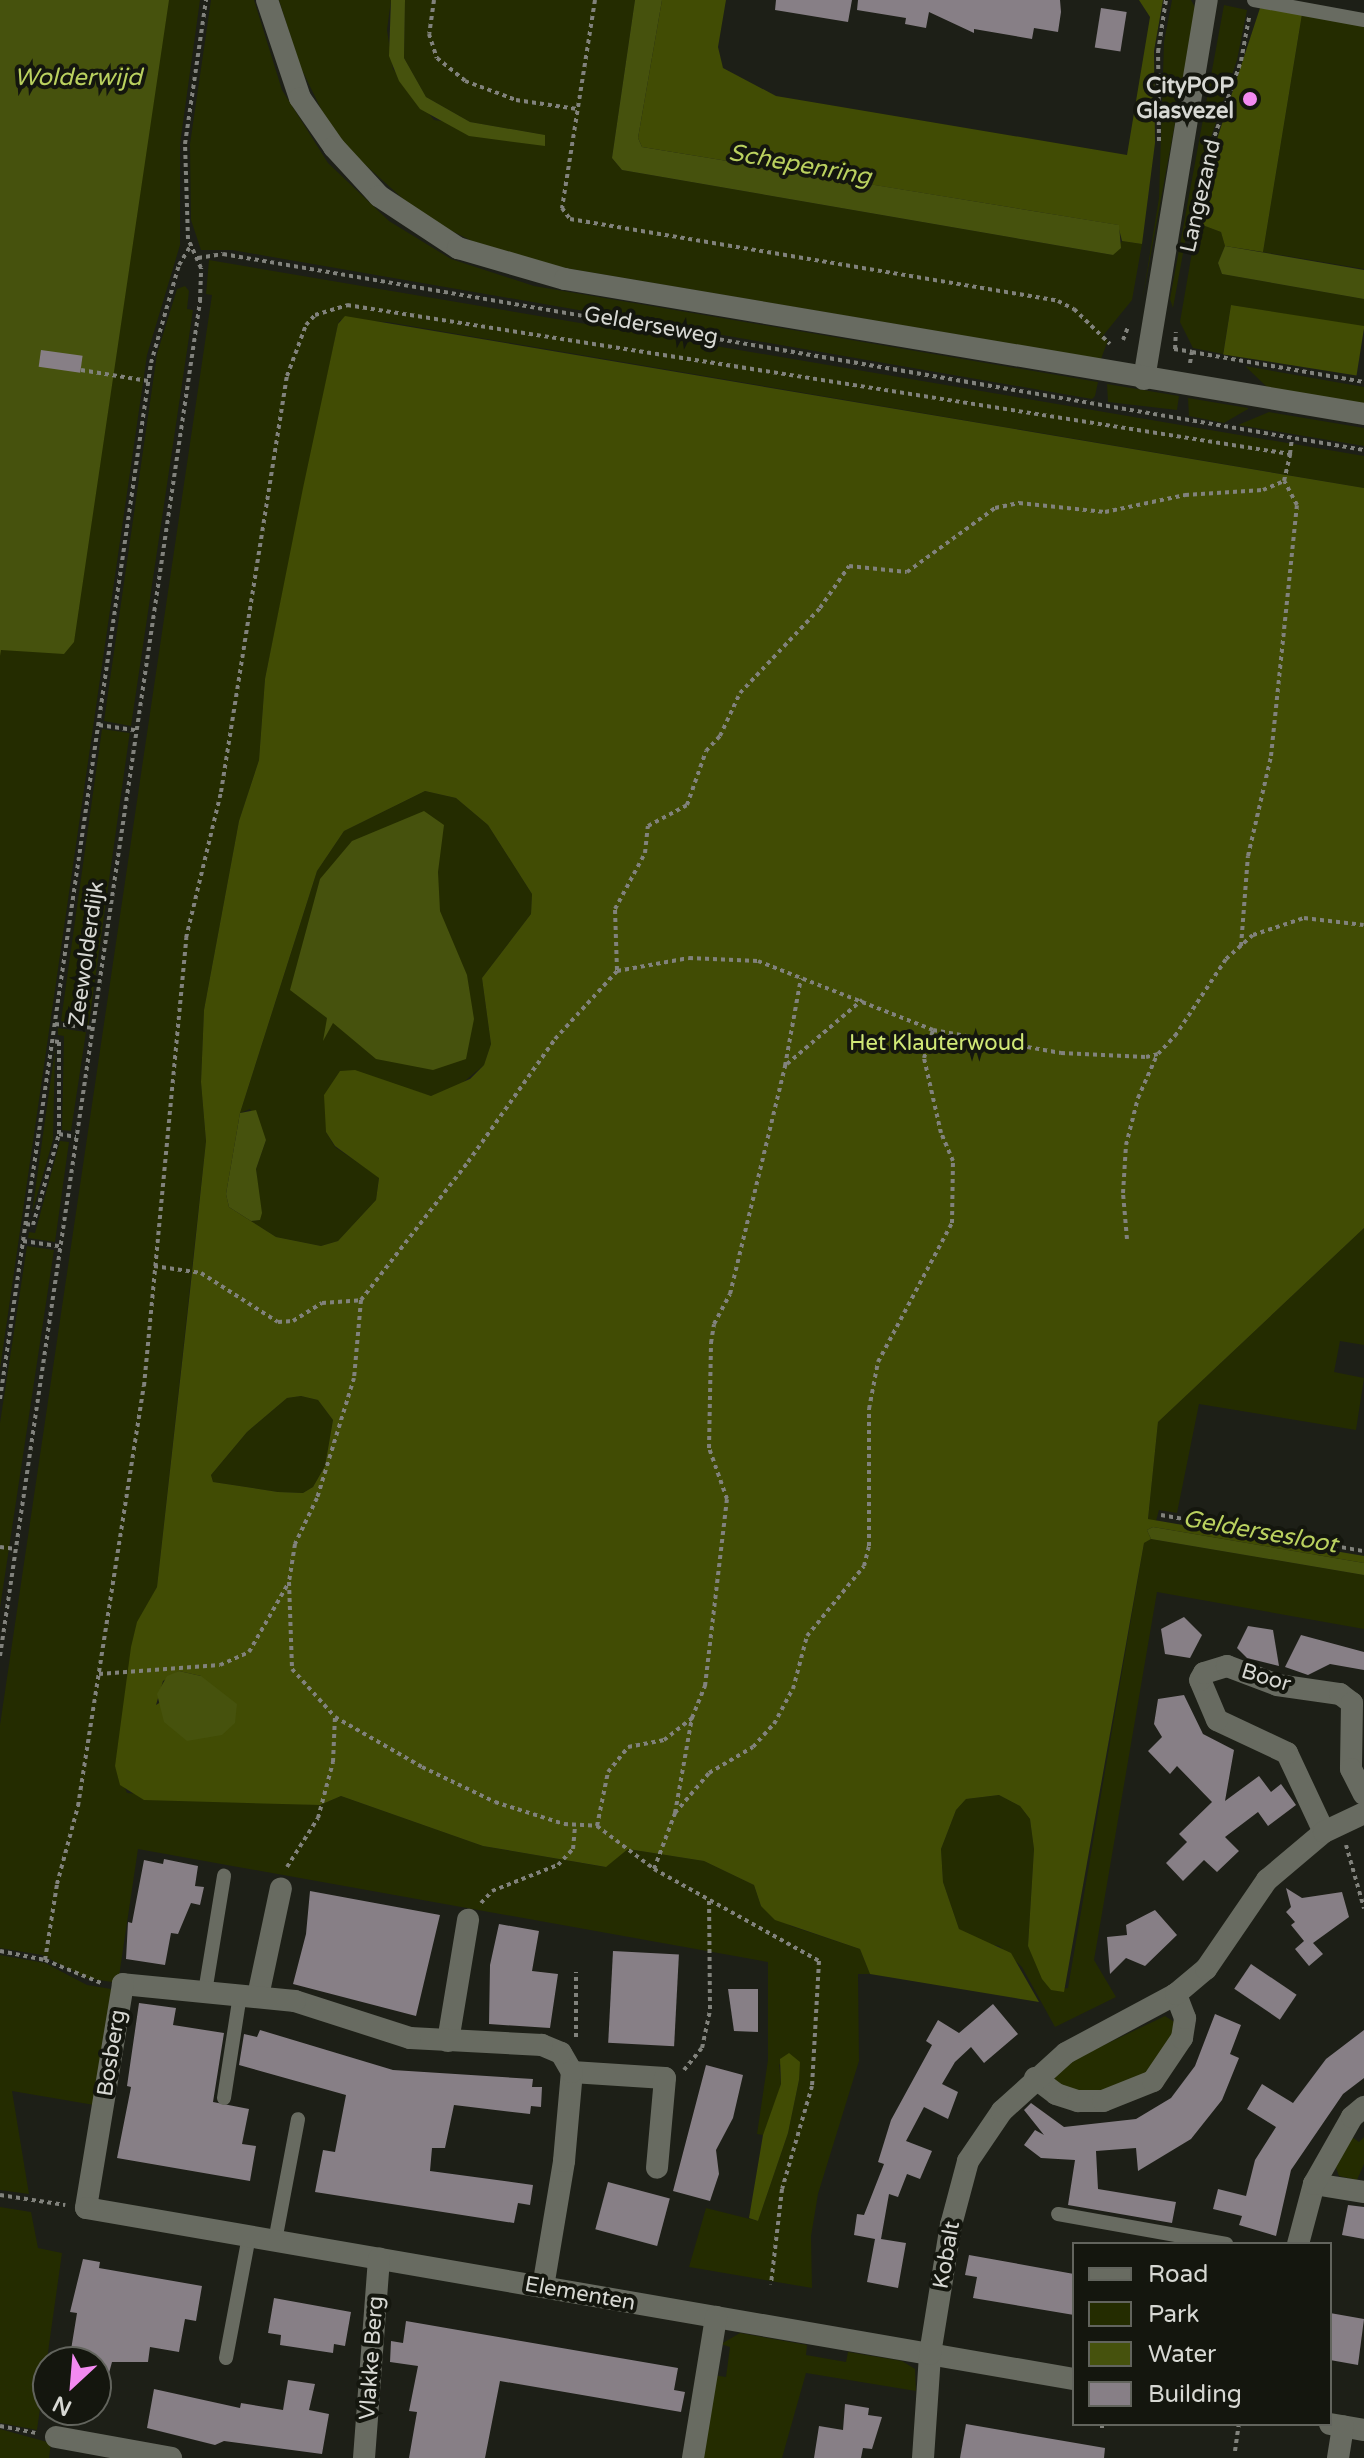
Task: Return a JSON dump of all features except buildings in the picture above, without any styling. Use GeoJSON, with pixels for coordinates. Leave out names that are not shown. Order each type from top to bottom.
{"type":"FeatureCollection","features":[{"type":"Feature","properties":{"kind":"street","name":"Gelderseweg"},"geometry":{"type":"LineString","coordinates":[[267,0],[285,64],[334,147],[379,196],[458,248],[565,279],[1364,414]]}},
{"type":"Feature","properties":{"kind":"street","name":"Langezand"},"geometry":{"type":"LineString","coordinates":[[1144,379],[1207,0]]}},
{"type":"Feature","properties":{"kind":"street","name":"Boor"},"geometry":{"type":"LineString","coordinates":[[1331,1828],[1287,1753],[1217,1720],[1200,1680],[1204,1673],[1227,1666],[1277,1685],[1340,1694],[1352,1703],[1351,1769],[1364,1794]]}},
{"type":"Feature","properties":{"kind":"street","name":"Kobalt"},"geometry":{"type":"LineString","coordinates":[[923,2458],[930,2354],[951,2225],[968,2161],[1002,2111],[1066,2053],[1176,1994],[1206,1969],[1267,1880],[1331,1828],[1364,1813]]}},
{"type":"Feature","properties":{"kind":"street"},"geometry":{"type":"LineString","coordinates":[[249,1995],[281,1888]]}},
{"type":"Feature","properties":{"kind":"street"},"geometry":{"type":"LineString","coordinates":[[448,2041],[468,1920]]}},
{"type":"Feature","properties":{"kind":"street","name":"Bosberg"},"geometry":{"type":"LineString","coordinates":[[86,2208],[123,1984],[295,2001],[410,2038],[542,2045],[561,2053],[572,2072]]}},
{"type":"Feature","properties":{"kind":"street"},"geometry":{"type":"LineString","coordinates":[[1035,2078],[1056,2094],[1091,2101],[1131,2093],[1153,2081],[1182,2038],[1185,2018],[1176,1994]]}},
{"type":"Feature","properties":{"kind":"street"},"geometry":{"type":"LineString","coordinates":[[543,2287],[564,2161],[572,2072],[665,2078],[657,2168]]}},
{"type":"Feature","properties":{"kind":"street"},"geometry":{"type":"LineString","coordinates":[[1299,2242],[1314,2184],[1352,2117],[1364,2107]]}},
{"type":"Feature","properties":{"kind":"street"},"geometry":{"type":"LineString","coordinates":[[1314,2184],[1364,2192]]}},
{"type":"Feature","properties":{"kind":"street","name":"Elementen"},"geometry":{"type":"LineString","coordinates":[[86,2208],[1072,2379]]}},
{"type":"Feature","properties":{"kind":"street","name":"Vlakke Berg"},"geometry":{"type":"LineString","coordinates":[[364,2458],[379,2259]]}},
{"type":"Feature","properties":{"kind":"street"},"geometry":{"type":"LineString","coordinates":[[693,2458],[716,2317]]}},
{"type":"Feature","properties":{"kind":"street"},"geometry":{"type":"LineString","coordinates":[[1338,2458],[1346,2426]]}},
{"type":"Feature","properties":{"kind":"street"},"geometry":{"type":"LineString","coordinates":[[56,2437],[171,2458]]}},
{"type":"Feature","properties":{"kind":"lane"},"geometry":{"type":"LineString","coordinates":[[1252,7],[1364,20]]}},
{"type":"Feature","properties":{"kind":"lane"},"geometry":{"type":"LineString","coordinates":[[205,1992],[224,1876]]}},
{"type":"Feature","properties":{"kind":"lane"},"geometry":{"type":"LineString","coordinates":[[224,2098],[249,1995]]}},
{"type":"Feature","properties":{"kind":"lane"},"geometry":{"type":"LineString","coordinates":[[275,2241],[298,2119]]}},
{"type":"Feature","properties":{"kind":"lane"},"geometry":{"type":"LineString","coordinates":[[1058,2214],[1215,2242]]}},
{"type":"Feature","properties":{"kind":"lane"},"geometry":{"type":"LineString","coordinates":[[226,2358],[249,2236]]}},
{"type":"Feature","properties":{"kind":"path"},"geometry":{"type":"LineString","coordinates":[[198,258],[190,247],[185,144],[206,0]]}},
{"type":"Feature","properties":{"kind":"path"},"geometry":{"type":"LineString","coordinates":[[434,0],[429,34],[437,58],[465,81],[516,100],[577,109]]}},
{"type":"Feature","properties":{"kind":"path"},"geometry":{"type":"LineString","coordinates":[[595,0],[562,208],[570,219],[1058,301],[1074,309],[1110,344]]}},
{"type":"Feature","properties":{"kind":"path"},"geometry":{"type":"LineString","coordinates":[[1158,148],[1158,52],[1166,0]]}},
{"type":"Feature","properties":{"kind":"path","name":"Langezand"},"geometry":{"type":"LineString","coordinates":[[1202,174],[1241,61],[1252,7]]}},
{"type":"Feature","properties":{"kind":"path","name":"Zeewolderdijk"},"geometry":{"type":"LineString","coordinates":[[0,1399],[148,381],[172,288],[190,247]]}},
{"type":"Feature","properties":{"kind":"path","name":"Gelderseweg"},"geometry":{"type":"LineString","coordinates":[[198,258],[223,254],[1364,450]]}},
{"type":"Feature","properties":{"kind":"path","name":"Zeewolderdijk"},"geometry":{"type":"LineString","coordinates":[[0,1656],[200,301],[198,258]]}},
{"type":"Feature","properties":{"kind":"path"},"geometry":{"type":"LineString","coordinates":[[45,1960],[57,1884],[78,1806],[144,1386],[186,938],[221,792],[287,376],[301,334],[315,315],[347,305],[1290,454]]}},
{"type":"Feature","properties":{"kind":"path"},"geometry":{"type":"LineString","coordinates":[[1123,340],[1132,315]]}},
{"type":"Feature","properties":{"kind":"path"},"geometry":{"type":"LineString","coordinates":[[1175,349],[1178,318]]}},
{"type":"Feature","properties":{"kind":"path"},"geometry":{"type":"LineString","coordinates":[[81,370],[148,381]]}},
{"type":"Feature","properties":{"kind":"path"},"geometry":{"type":"LineString","coordinates":[[1241,946],[1248,856],[1271,756],[1297,505],[1284,481],[1292,438]]}},
{"type":"Feature","properties":{"kind":"path"},"geometry":{"type":"LineString","coordinates":[[617,971],[615,909],[645,853],[648,826],[687,805],[706,751],[720,736],[740,693],[820,608],[849,566],[907,572],[995,508],[1019,503],[1105,512],[1185,495],[1263,490],[1284,481]]}},
{"type":"Feature","properties":{"kind":"path"},"geometry":{"type":"LineString","coordinates":[[99,725],[136,730]]}},
{"type":"Feature","properties":{"kind":"path"},"geometry":{"type":"LineString","coordinates":[[1127,1239],[1123,1193],[1126,1145],[1138,1098],[1158,1054],[1226,959],[1241,946],[1284,921],[1304,918],[1364,925]]}},
{"type":"Feature","properties":{"kind":"path"},"geometry":{"type":"LineString","coordinates":[[771,2284],[782,2189],[812,2086],[819,1961],[654,1869],[597,1826],[575,1825],[495,1802],[335,1717],[292,1669],[289,1582],[295,1544],[317,1498],[354,1378],[361,1300],[468,1162],[555,1039],[617,971],[689,958],[758,961],[863,999],[933,1030],[1061,1053],[1158,1054]]}},
{"type":"Feature","properties":{"kind":"path"},"geometry":{"type":"LineString","coordinates":[[654,1869],[675,1813],[692,1718],[705,1686],[727,1499],[709,1448],[712,1333],[730,1294],[785,1066],[801,978]]}},
{"type":"Feature","properties":{"kind":"path"},"geometry":{"type":"LineString","coordinates":[[785,1066],[863,999]]}},
{"type":"Feature","properties":{"kind":"path"},"geometry":{"type":"LineString","coordinates":[[55,1024],[92,1028]]}},
{"type":"Feature","properties":{"kind":"path"},"geometry":{"type":"LineString","coordinates":[[675,1813],[709,1773],[753,1747],[774,1724],[793,1689],[807,1636],[864,1566],[869,1546],[869,1409],[878,1362],[952,1223],[953,1161],[941,1133],[924,1058],[933,1030]]}},
{"type":"Feature","properties":{"kind":"path"},"geometry":{"type":"LineString","coordinates":[[26,1224],[33,1225],[59,1134],[59,1042],[52,1041]]}},
{"type":"Feature","properties":{"kind":"path"},"geometry":{"type":"LineString","coordinates":[[59,1134],[76,1137]]}},
{"type":"Feature","properties":{"kind":"path"},"geometry":{"type":"LineString","coordinates":[[23,1241],[60,1246]]}},
{"type":"Feature","properties":{"kind":"path"},"geometry":{"type":"LineString","coordinates":[[154,1266],[201,1273],[278,1322],[293,1321],[322,1303],[361,1300]]}},
{"type":"Feature","properties":{"kind":"path"},"geometry":{"type":"LineString","coordinates":[[1161,1515],[1364,1551]]}},
{"type":"Feature","properties":{"kind":"path"},"geometry":{"type":"LineString","coordinates":[[0,1547],[16,1549]]}},
{"type":"Feature","properties":{"kind":"path"},"geometry":{"type":"LineString","coordinates":[[98,1674],[220,1665],[249,1652],[289,1582]]}},
{"type":"Feature","properties":{"kind":"path"},"geometry":{"type":"LineString","coordinates":[[281,1888],[289,1863],[318,1818],[333,1762],[335,1717]]}},
{"type":"Feature","properties":{"kind":"path"},"geometry":{"type":"LineString","coordinates":[[597,1826],[608,1772],[628,1747],[664,1740],[692,1718]]}},
{"type":"Feature","properties":{"kind":"path"},"geometry":{"type":"LineString","coordinates":[[468,1920],[492,1891],[558,1865],[573,1849],[575,1825]]}},
{"type":"Feature","properties":{"kind":"path"},"geometry":{"type":"LineString","coordinates":[[1331,1828],[1364,1908]]}},
{"type":"Feature","properties":{"kind":"path"},"geometry":{"type":"LineString","coordinates":[[665,2078],[691,2066],[702,2048],[713,1963],[709,1900]]}},
{"type":"Feature","properties":{"kind":"path"},"geometry":{"type":"LineString","coordinates":[[0,1951],[45,1960],[88,1982],[123,1984]]}},
{"type":"Feature","properties":{"kind":"path"},"geometry":{"type":"LineString","coordinates":[[572,2072],[577,2054],[576,1972]]}},
{"type":"Feature","properties":{"kind":"path"},"geometry":{"type":"LineString","coordinates":[[0,2195],[86,2208]]}},
{"type":"Feature","properties":{"kind":"path"},"geometry":{"type":"LineString","coordinates":[[0,2426],[56,2437]]}},
{"type":"Feature","properties":{"kind":"path"},"geometry":{"type":"LineString","coordinates":[[1235,2451],[1239,2426]]}},
{"type":"Feature","properties":{"kind":"green space"},"geometry":{"type":"Polygon","coordinates":[[[0,0],[200,0],[180,144],[180,245],[147,355],[0,1369],[0,0]]]}},
{"type":"Feature","properties":{"kind":"green space"},"geometry":{"type":"Polygon","coordinates":[[[211,0],[254,0],[282,90],[328,163],[389,221],[451,259],[534,286],[1098,382],[1095,396],[1092,399],[232,250],[201,250],[191,220],[190,144],[211,0]]]}},
{"type":"Feature","properties":{"kind":"green space"},"geometry":{"type":"Polygon","coordinates":[[[279,0],[391,0],[387,30],[393,69],[434,120],[545,135],[470,122],[426,97],[404,58],[405,0],[635,0],[612,158],[622,170],[1113,255],[1122,241],[1142,244],[1132,300],[1102,337],[1108,340],[1101,359],[559,267],[484,247],[422,216],[350,151],[324,115],[300,66],[279,0]]]}},
{"type":"Feature","properties":{"kind":"green space"},"geometry":{"type":"Polygon","coordinates":[[[662,0],[726,0],[718,47],[723,68],[776,96],[1127,155],[1150,17],[1139,0],[1163,0],[1154,51],[1155,143],[1142,244],[1122,241],[1118,225],[642,147],[638,138],[662,0]]]}},
{"type":"Feature","properties":{"kind":"green space"},"geometry":{"type":"Polygon","coordinates":[[[1172,0],[1191,0],[1196,9],[1142,302],[1159,198],[1164,42],[1172,0]]]}},
{"type":"Feature","properties":{"kind":"green space"},"geometry":{"type":"Polygon","coordinates":[[[1224,5],[1247,10],[1237,60],[1196,182],[1173,308],[1170,299],[1224,5]]]}},
{"type":"Feature","properties":{"kind":"green space"},"geometry":{"type":"Polygon","coordinates":[[[1260,8],[1302,14],[1263,252],[1225,246],[1221,232],[1197,223],[1218,136],[1260,8]]]}},
{"type":"Feature","properties":{"kind":"green space"},"geometry":{"type":"Polygon","coordinates":[[[1302,14],[1364,25],[1364,269],[1263,252],[1302,14]]]}},
{"type":"Feature","properties":{"kind":"green space"},"geometry":{"type":"Polygon","coordinates":[[[1197,223],[1221,232],[1225,246],[1218,263],[1222,274],[1364,299],[1364,327],[1231,305],[1223,354],[1193,348],[1180,322],[1197,223]]]}},
{"type":"Feature","properties":{"kind":"green space"},"geometry":{"type":"Polygon","coordinates":[[[209,260],[1364,456],[1364,488],[387,322],[340,320],[338,324],[265,679],[259,760],[239,821],[204,1010],[201,1082],[206,1141],[157,1587],[148,1605],[115,1766],[127,1793],[320,1805],[341,1796],[483,1846],[605,1867],[628,1849],[704,1861],[754,1885],[761,1906],[791,1926],[860,1949],[870,1974],[858,1974],[859,2061],[818,2194],[811,2236],[812,2288],[689,2267],[706,2208],[758,2221],[788,2133],[799,2080],[779,2064],[781,2084],[772,2118],[763,2135],[757,2134],[768,2060],[768,1962],[138,1849],[118,1983],[87,1978],[42,1955],[0,1948],[0,1725],[212,295],[206,294],[209,260]]]}},
{"type":"Feature","properties":{"kind":"green space"},"geometry":{"type":"Polygon","coordinates":[[[185,286],[189,291],[187,309],[193,310],[131,726],[104,721],[157,354],[177,289],[185,286]]]}},
{"type":"Feature","properties":{"kind":"green space"},"geometry":{"type":"Polygon","coordinates":[[[1231,305],[1364,326],[1357,376],[1223,354],[1231,305]]]}},
{"type":"Feature","properties":{"kind":"green space","name":"Het Klauterwoud"},"geometry":{"type":"Polygon","coordinates":[[[345,316],[1364,488],[1364,1228],[1158,1422],[1148,1519],[1364,1556],[1364,1563],[1153,1527],[1147,1530],[1151,1539],[1144,1543],[1064,1992],[1051,1990],[1042,1979],[1028,1946],[1034,1849],[1030,1819],[1020,1806],[999,1795],[966,1799],[956,1810],[941,1849],[943,1882],[959,1929],[1011,1953],[1039,2002],[870,1974],[860,1949],[775,1920],[761,1906],[754,1885],[704,1861],[628,1849],[606,1867],[483,1846],[341,1796],[320,1805],[144,1800],[120,1785],[115,1766],[131,1647],[137,1622],[157,1587],[190,1291],[206,1141],[201,1082],[204,1010],[239,821],[259,760],[265,679],[338,324],[345,316]],[[425,791],[344,831],[317,871],[240,1113],[226,1194],[229,1207],[276,1237],[321,1246],[338,1241],[376,1200],[379,1178],[335,1146],[326,1132],[324,1095],[340,1071],[355,1070],[431,1096],[470,1079],[484,1065],[491,1044],[482,978],[531,914],[532,894],[488,825],[456,798],[425,791]],[[301,1396],[287,1398],[247,1432],[211,1475],[213,1482],[278,1492],[303,1493],[313,1487],[325,1466],[333,1420],[318,1400],[301,1396]],[[179,1671],[163,1681],[156,1705],[201,1676],[179,1671]]]}},
{"type":"Feature","properties":{"kind":"green space"},"geometry":{"type":"Polygon","coordinates":[[[1245,366],[1364,387],[1364,405],[1268,388],[1245,366]]]}},
{"type":"Feature","properties":{"kind":"green space"},"geometry":{"type":"Polygon","coordinates":[[[1107,384],[1179,396],[1177,410],[1108,402],[1107,384]]]}},
{"type":"Feature","properties":{"kind":"green space"},"geometry":{"type":"Polygon","coordinates":[[[1188,398],[1248,409],[1224,423],[1189,416],[1188,398]]]}},
{"type":"Feature","properties":{"kind":"green space"},"geometry":{"type":"Polygon","coordinates":[[[1269,412],[1364,428],[1364,446],[1238,425],[1269,412]]]}},
{"type":"Feature","properties":{"kind":"green space"},"geometry":{"type":"Polygon","coordinates":[[[102,729],[130,733],[89,1025],[61,1021],[102,729]]]}},
{"type":"Feature","properties":{"kind":"green space"},"geometry":{"type":"Polygon","coordinates":[[[425,791],[456,798],[488,825],[532,894],[531,914],[482,978],[491,1044],[484,1065],[454,1090],[431,1096],[385,1082],[326,1132],[335,1147],[379,1177],[376,1200],[338,1241],[321,1246],[276,1237],[251,1221],[260,1220],[256,1169],[266,1140],[250,1109],[240,1113],[317,871],[344,831],[425,791]]]}},
{"type":"Feature","properties":{"kind":"green space"},"geometry":{"type":"Polygon","coordinates":[[[58,1028],[86,1032],[71,1131],[62,1130],[64,1036],[58,1035],[58,1028]]]}},
{"type":"Feature","properties":{"kind":"green space"},"geometry":{"type":"Polygon","coordinates":[[[55,1050],[53,1140],[32,1213],[46,1113],[55,1050]]]}},
{"type":"Feature","properties":{"kind":"green space"},"geometry":{"type":"Polygon","coordinates":[[[60,1141],[69,1142],[55,1242],[28,1238],[29,1232],[35,1233],[60,1141]]]}},
{"type":"Feature","properties":{"kind":"green space"},"geometry":{"type":"Polygon","coordinates":[[[1364,1228],[1364,1345],[1340,1341],[1334,1372],[1364,1378],[1356,1430],[1199,1404],[1177,1513],[1159,1510],[1156,1521],[1148,1519],[1158,1422],[1364,1228]]]}},
{"type":"Feature","properties":{"kind":"green space"},"geometry":{"type":"Polygon","coordinates":[[[27,1246],[54,1250],[0,1608],[0,1423],[27,1246]]]}},
{"type":"Feature","properties":{"kind":"green space"},"geometry":{"type":"Polygon","coordinates":[[[301,1396],[318,1400],[333,1420],[325,1466],[313,1487],[303,1493],[278,1492],[213,1482],[211,1475],[247,1432],[287,1398],[301,1396]]]}},
{"type":"Feature","properties":{"kind":"green space"},"geometry":{"type":"Polygon","coordinates":[[[1151,1539],[1364,1575],[1364,1629],[1157,1592],[1094,1960],[1116,1997],[1055,2027],[1022,1967],[999,1946],[977,1942],[959,1929],[943,1882],[941,1849],[956,1810],[966,1799],[999,1795],[1020,1806],[1030,1819],[1034,1849],[1028,1946],[1051,1990],[1068,1988],[1144,1543],[1151,1539]]]}},
{"type":"Feature","properties":{"kind":"green space"},"geometry":{"type":"Polygon","coordinates":[[[0,1955],[45,1963],[87,1985],[117,1990],[100,2106],[12,2091],[29,2194],[0,2190],[0,1955]]]}},
{"type":"Feature","properties":{"kind":"green space"},"geometry":{"type":"Polygon","coordinates":[[[1165,2016],[1176,2023],[1164,2055],[1142,2077],[1123,2088],[1074,2093],[1054,2083],[1055,2074],[1081,2056],[1165,2016]]]}},
{"type":"Feature","properties":{"kind":"green space"},"geometry":{"type":"Polygon","coordinates":[[[789,2053],[800,2062],[799,2080],[788,2133],[758,2221],[749,2218],[763,2135],[781,2084],[780,2059],[789,2053]]]}},
{"type":"Feature","properties":{"kind":"green space"},"geometry":{"type":"Polygon","coordinates":[[[1352,2137],[1359,2142],[1364,2137],[1364,2164],[1357,2180],[1339,2176],[1335,2165],[1352,2137]]]}},
{"type":"Feature","properties":{"kind":"green space"},"geometry":{"type":"Polygon","coordinates":[[[0,2207],[31,2212],[38,2248],[62,2253],[49,2346],[32,2346],[32,2426],[38,2426],[37,2430],[0,2423],[0,2207]]]}},
{"type":"Feature","properties":{"kind":"green space"},"geometry":{"type":"Polygon","coordinates":[[[740,2333],[807,2345],[806,2355],[846,2362],[848,2352],[902,2361],[915,2369],[916,2391],[806,2373],[782,2458],[699,2458],[713,2375],[726,2377],[730,2347],[721,2344],[740,2333]]]}},
{"type":"Feature","properties":{"kind":"green space"},"geometry":{"type":"Polygon","coordinates":[[[0,2429],[51,2443],[49,2458],[0,2458],[0,2429]]]}},
{"type":"Feature","properties":{"kind":"water","name":"Wolderwijd"},"geometry":{"type":"Polygon","coordinates":[[[0,0],[169,0],[74,642],[64,654],[1,650],[0,656],[0,0]]]}},
{"type":"Feature","properties":{"kind":"water"},"geometry":{"type":"Polygon","coordinates":[[[391,0],[405,0],[404,58],[426,97],[470,122],[545,135],[545,146],[469,136],[420,109],[399,81],[389,56],[391,0]]]}},
{"type":"Feature","properties":{"kind":"water"},"geometry":{"type":"Polygon","coordinates":[[[635,0],[662,0],[638,138],[642,147],[1119,225],[1121,248],[1113,255],[622,170],[612,158],[635,0]]]}},
{"type":"Feature","properties":{"kind":"water"},"geometry":{"type":"Polygon","coordinates":[[[1225,246],[1364,270],[1364,299],[1222,274],[1218,263],[1225,246]]]}},
{"type":"Feature","properties":{"kind":"water"},"geometry":{"type":"Polygon","coordinates":[[[424,811],[444,825],[438,872],[440,911],[467,975],[474,1019],[466,1059],[433,1070],[376,1059],[333,1023],[323,1041],[327,1018],[290,990],[320,879],[352,841],[424,811]]]}},
{"type":"Feature","properties":{"kind":"water"},"geometry":{"type":"Polygon","coordinates":[[[256,1110],[266,1140],[256,1169],[262,1213],[260,1220],[251,1221],[229,1207],[226,1194],[240,1113],[256,1110]]]}},
{"type":"Feature","properties":{"kind":"water"},"geometry":{"type":"Polygon","coordinates":[[[1153,1527],[1364,1563],[1364,1575],[1151,1539],[1147,1530],[1153,1527]]]}},
{"type":"Feature","properties":{"kind":"water"},"geometry":{"type":"Polygon","coordinates":[[[179,1671],[201,1676],[237,1704],[235,1723],[222,1735],[187,1741],[164,1722],[157,1694],[167,1676],[179,1671]]]}},
{"type":"Feature","properties":{"kind":"place","name":"CityPOP Glasvezel"},"geometry":{"type":"Point","coordinates":[1250,99]}},
{"type":"Feature","properties":{"kind":"water label","name":"Schepenring"},"geometry":{"type":"Point","coordinates":[800,165]}},
{"type":"Feature","properties":{"kind":"water label","name":"Geldersesloot"},"geometry":{"type":"Point","coordinates":[1260,1532]}}]}
